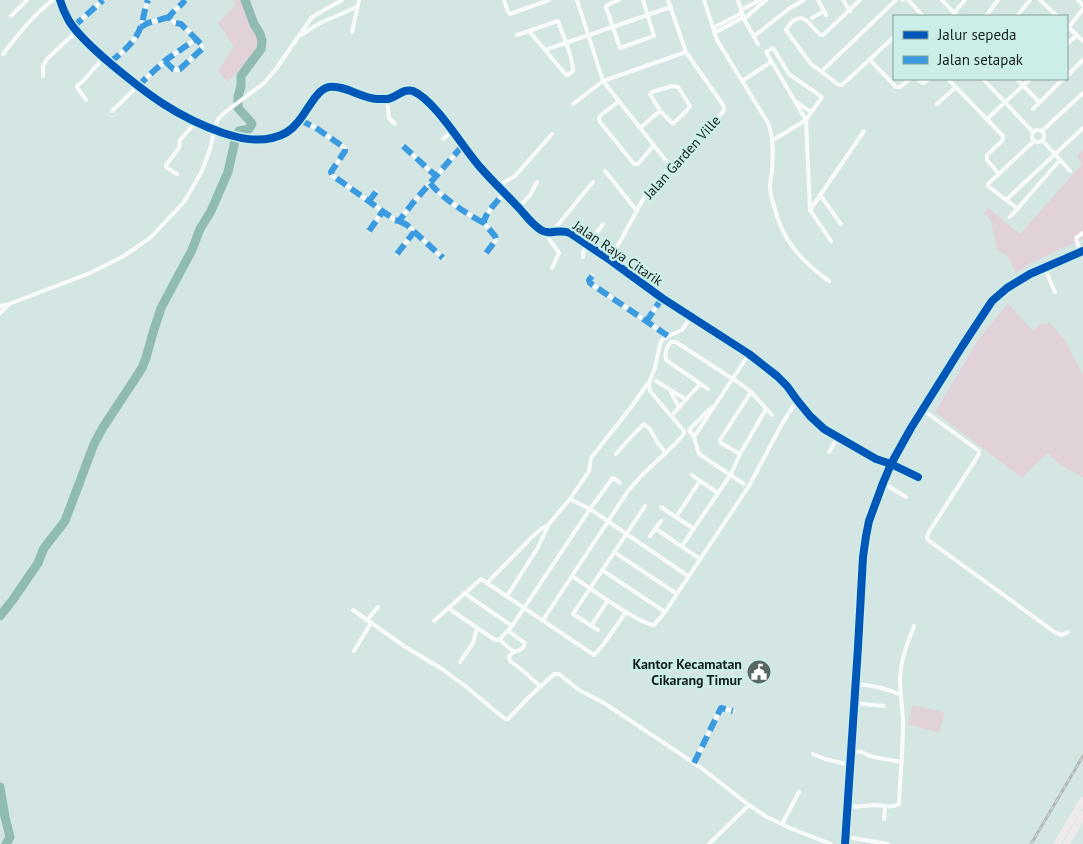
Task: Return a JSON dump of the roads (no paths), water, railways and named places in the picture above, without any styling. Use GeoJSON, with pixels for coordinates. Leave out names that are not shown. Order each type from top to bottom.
{"type":"FeatureCollection","features":[{"type":"Feature","properties":{"kind":"highway"},"geometry":{"type":"LineString","coordinates":[[1057,844],[1083,800]]}},
{"type":"Feature","properties":{"kind":"highway"},"geometry":{"type":"LineString","coordinates":[[1066,844],[1083,815]]}},
{"type":"Feature","properties":{"kind":"street"},"geometry":{"type":"LineString","coordinates":[[3,54],[26,26],[53,0]]}},
{"type":"Feature","properties":{"kind":"street"},"geometry":{"type":"LineString","coordinates":[[60,0],[68,21],[104,58],[138,87],[169,108],[196,122],[180,140],[178,148],[166,165],[166,167],[177,174]]}},
{"type":"Feature","properties":{"kind":"street"},"geometry":{"type":"LineString","coordinates":[[73,26],[102,0]]}},
{"type":"Feature","properties":{"kind":"street"},"geometry":{"type":"LineString","coordinates":[[110,62],[130,46],[137,36],[148,0]]}},
{"type":"Feature","properties":{"kind":"street"},"geometry":{"type":"LineString","coordinates":[[140,27],[169,17],[185,0]]}},
{"type":"Feature","properties":{"kind":"street"},"geometry":{"type":"LineString","coordinates":[[0,306],[10,304],[90,273],[124,256],[151,237],[184,202],[202,171],[218,119],[264,83],[312,17],[342,0]]}},
{"type":"Feature","properties":{"kind":"street"},"geometry":{"type":"LineString","coordinates":[[352,32],[359,0]]}},
{"type":"Feature","properties":{"kind":"street"},"geometry":{"type":"LineString","coordinates":[[504,0],[509,14],[549,0]]}},
{"type":"Feature","properties":{"kind":"street"},"geometry":{"type":"LineString","coordinates":[[528,0],[530,7]]}},
{"type":"Feature","properties":{"kind":"street"},"geometry":{"type":"LineString","coordinates":[[577,0],[604,81],[671,167]]}},
{"type":"Feature","properties":{"kind":"street"},"geometry":{"type":"LineString","coordinates":[[619,0],[606,7],[619,47],[621,48],[654,36],[643,0]]}},
{"type":"Feature","properties":{"kind":"street","name":"Jalan Garden Ville"},"geometry":{"type":"LineString","coordinates":[[610,260],[646,194],[724,109],[686,52],[668,0]]}},
{"type":"Feature","properties":{"kind":"street"},"geometry":{"type":"LineString","coordinates":[[704,0],[717,40],[768,122],[773,140],[770,187],[776,217],[792,247],[805,262],[829,281]]}},
{"type":"Feature","properties":{"kind":"street"},"geometry":{"type":"LineString","coordinates":[[738,0],[743,15],[758,44]]}},
{"type":"Feature","properties":{"kind":"street"},"geometry":{"type":"LineString","coordinates":[[743,15],[760,0]]}},
{"type":"Feature","properties":{"kind":"street"},"geometry":{"type":"LineString","coordinates":[[714,30],[766,0]]}},
{"type":"Feature","properties":{"kind":"street"},"geometry":{"type":"LineString","coordinates":[[754,36],[790,8],[804,0]]}},
{"type":"Feature","properties":{"kind":"street"},"geometry":{"type":"LineString","coordinates":[[812,18],[825,13],[818,0]]}},
{"type":"Feature","properties":{"kind":"street"},"geometry":{"type":"LineString","coordinates":[[843,0],[850,11]]}},
{"type":"Feature","properties":{"kind":"street"},"geometry":{"type":"LineString","coordinates":[[860,0],[821,36],[802,18],[797,18],[786,30],[811,64],[839,85],[842,85],[893,38]]}},
{"type":"Feature","properties":{"kind":"street"},"geometry":{"type":"LineString","coordinates":[[822,71],[896,0]]}},
{"type":"Feature","properties":{"kind":"street"},"geometry":{"type":"LineString","coordinates":[[908,0],[922,15]]}},
{"type":"Feature","properties":{"kind":"street"},"geometry":{"type":"LineString","coordinates":[[942,0],[956,15],[965,0]]}},
{"type":"Feature","properties":{"kind":"street"},"geometry":{"type":"LineString","coordinates":[[987,15],[998,0]]}},
{"type":"Feature","properties":{"kind":"street"},"geometry":{"type":"LineString","coordinates":[[1018,15],[1030,0]]}},
{"type":"Feature","properties":{"kind":"street"},"geometry":{"type":"LineString","coordinates":[[1040,0],[1057,15]]}},
{"type":"Feature","properties":{"kind":"street"},"geometry":{"type":"LineString","coordinates":[[1078,0],[1083,5]]}},
{"type":"Feature","properties":{"kind":"street"},"geometry":{"type":"LineString","coordinates":[[11,16],[25,1]]}},
{"type":"Feature","properties":{"kind":"street"},"geometry":{"type":"LineString","coordinates":[[299,36],[320,23],[357,7]]}},
{"type":"Feature","properties":{"kind":"street"},"geometry":{"type":"LineString","coordinates":[[546,50],[671,7]]}},
{"type":"Feature","properties":{"kind":"street"},"geometry":{"type":"LineString","coordinates":[[1083,9],[1068,26],[1083,41]]}},
{"type":"Feature","properties":{"kind":"street"},"geometry":{"type":"LineString","coordinates":[[1021,11],[1025,15]]}},
{"type":"Feature","properties":{"kind":"street"},"geometry":{"type":"LineString","coordinates":[[165,61],[173,69],[177,70],[202,49],[201,44],[181,24],[175,23],[169,17]]}},
{"type":"Feature","properties":{"kind":"street"},"geometry":{"type":"LineString","coordinates":[[517,35],[529,31],[558,22],[566,43],[573,72],[566,75],[529,31]]}},
{"type":"Feature","properties":{"kind":"street"},"geometry":{"type":"LineString","coordinates":[[44,76],[43,66],[47,59],[77,31]]}},
{"type":"Feature","properties":{"kind":"street"},"geometry":{"type":"LineString","coordinates":[[1068,43],[1077,35]]}},
{"type":"Feature","properties":{"kind":"street"},"geometry":{"type":"LineString","coordinates":[[112,111],[165,61],[196,39]]}},
{"type":"Feature","properties":{"kind":"street"},"geometry":{"type":"LineString","coordinates":[[773,140],[806,120],[822,98],[789,74],[773,48],[766,52],[806,120],[810,210],[831,241]]}},
{"type":"Feature","properties":{"kind":"street"},"geometry":{"type":"LineString","coordinates":[[573,104],[604,81],[686,52]]}},
{"type":"Feature","properties":{"kind":"street"},"geometry":{"type":"LineString","coordinates":[[86,100],[77,86],[104,58]]}},
{"type":"Feature","properties":{"kind":"street"},"geometry":{"type":"LineString","coordinates":[[870,60],[896,87],[900,87],[909,80]]}},
{"type":"Feature","properties":{"kind":"street"},"geometry":{"type":"LineString","coordinates":[[1068,75],[1083,60]]}},
{"type":"Feature","properties":{"kind":"street"},"geometry":{"type":"LineString","coordinates":[[742,81],[771,62]]}},
{"type":"Feature","properties":{"kind":"street"},"geometry":{"type":"LineString","coordinates":[[949,80],[1003,136],[1002,141],[986,158],[1000,174]]}},
{"type":"Feature","properties":{"kind":"street"},"geometry":{"type":"LineString","coordinates":[[984,80],[1033,132],[1034,140]]}},
{"type":"Feature","properties":{"kind":"street"},"geometry":{"type":"LineString","coordinates":[[1018,80],[1039,102]]}},
{"type":"Feature","properties":{"kind":"street"},"geometry":{"type":"LineString","coordinates":[[987,119],[1029,80]]}},
{"type":"Feature","properties":{"kind":"street"},"geometry":{"type":"LineString","coordinates":[[1033,109],[1062,80]]}},
{"type":"Feature","properties":{"kind":"street"},"geometry":{"type":"LineString","coordinates":[[672,86],[678,87],[689,105],[686,112],[673,124],[660,111],[650,94],[672,86]]}},
{"type":"Feature","properties":{"kind":"street","name":"Jalan Raya Citarik"},"geometry":{"type":"LineString","coordinates":[[196,122],[232,135],[258,140],[276,137],[291,130],[319,93],[328,87],[337,87],[371,98],[387,99],[406,91],[415,92],[428,102],[479,166],[540,230],[550,232],[566,231],[588,244],[662,298],[749,354],[777,376],[824,428],[876,458],[891,464]]}},
{"type":"Feature","properties":{"kind":"street"},"geometry":{"type":"LineString","coordinates":[[937,104],[956,87]]}},
{"type":"Feature","properties":{"kind":"street"},"geometry":{"type":"LineString","coordinates":[[1042,131],[1083,93]]}},
{"type":"Feature","properties":{"kind":"street"},"geometry":{"type":"LineString","coordinates":[[387,99],[389,118],[395,124]]}},
{"type":"Feature","properties":{"kind":"street"},"geometry":{"type":"LineString","coordinates":[[794,100],[812,112]]}},
{"type":"Feature","properties":{"kind":"street"},"geometry":{"type":"LineString","coordinates":[[619,101],[600,116],[600,122],[634,164],[638,164],[654,145]]}},
{"type":"Feature","properties":{"kind":"street"},"geometry":{"type":"LineString","coordinates":[[640,128],[660,111]]}},
{"type":"Feature","properties":{"kind":"street"},"geometry":{"type":"LineString","coordinates":[[300,120],[316,128],[345,148],[331,173],[395,220],[406,225],[443,258]]}},
{"type":"Feature","properties":{"kind":"street"},"geometry":{"type":"LineString","coordinates":[[1007,199],[1083,128]]}},
{"type":"Feature","properties":{"kind":"street"},"geometry":{"type":"LineString","coordinates":[[1033,132],[1036,130],[1042,131]]}},
{"type":"Feature","properties":{"kind":"street"},"geometry":{"type":"LineString","coordinates":[[444,139],[452,131]]}},
{"type":"Feature","properties":{"kind":"street"},"geometry":{"type":"LineString","coordinates":[[810,210],[864,131]]}},
{"type":"Feature","properties":{"kind":"street"},"geometry":{"type":"LineString","coordinates":[[1042,131],[1044,134],[1042,140]]}},
{"type":"Feature","properties":{"kind":"street"},"geometry":{"type":"LineString","coordinates":[[498,186],[515,176],[552,134]]}},
{"type":"Feature","properties":{"kind":"street"},"geometry":{"type":"LineString","coordinates":[[1034,140],[1038,142],[1042,140]]}},
{"type":"Feature","properties":{"kind":"street"},"geometry":{"type":"LineString","coordinates":[[1018,208],[988,186],[1034,140]]}},
{"type":"Feature","properties":{"kind":"street"},"geometry":{"type":"LineString","coordinates":[[1042,140],[1070,171]]}},
{"type":"Feature","properties":{"kind":"street"},"geometry":{"type":"LineString","coordinates":[[399,221],[463,145]]}},
{"type":"Feature","properties":{"kind":"street"},"geometry":{"type":"LineString","coordinates":[[403,146],[436,176]]}},
{"type":"Feature","properties":{"kind":"street"},"geometry":{"type":"LineString","coordinates":[[1010,217],[1060,160]]}},
{"type":"Feature","properties":{"kind":"street"},"geometry":{"type":"LineString","coordinates":[[605,171],[637,211]]}},
{"type":"Feature","properties":{"kind":"street"},"geometry":{"type":"LineString","coordinates":[[519,207],[530,195],[537,182]]}},
{"type":"Feature","properties":{"kind":"street"},"geometry":{"type":"LineString","coordinates":[[552,268],[559,253],[548,238],[550,232],[593,182]]}},
{"type":"Feature","properties":{"kind":"street"},"geometry":{"type":"LineString","coordinates":[[430,183],[472,218],[484,224],[495,236],[496,240],[486,253]]}},
{"type":"Feature","properties":{"kind":"street"},"geometry":{"type":"LineString","coordinates":[[369,201],[376,192]]}},
{"type":"Feature","properties":{"kind":"street"},"geometry":{"type":"LineString","coordinates":[[484,224],[483,221],[486,215],[504,193]]}},
{"type":"Feature","properties":{"kind":"street"},"geometry":{"type":"LineString","coordinates":[[820,195],[841,224]]}},
{"type":"Feature","properties":{"kind":"street"},"geometry":{"type":"LineString","coordinates":[[369,231],[383,211]]}},
{"type":"Feature","properties":{"kind":"street"},"geometry":{"type":"LineString","coordinates":[[583,257],[583,252],[588,244],[604,224]]}},
{"type":"Feature","properties":{"kind":"street"},"geometry":{"type":"LineString","coordinates":[[397,254],[414,232]]}},
{"type":"Feature","properties":{"kind":"street"},"geometry":{"type":"LineString","coordinates":[[845,844],[864,546],[869,521],[883,483],[891,464],[923,410],[992,301],[1007,288],[1044,267],[1082,252],[1076,238],[1083,233]]}},
{"type":"Feature","properties":{"kind":"street"},"geometry":{"type":"LineString","coordinates":[[1044,267],[1055,292]]}},
{"type":"Feature","properties":{"kind":"street"},"geometry":{"type":"LineString","coordinates":[[592,276],[589,280],[590,283],[668,336]]}},
{"type":"Feature","properties":{"kind":"street"},"geometry":{"type":"LineString","coordinates":[[646,322],[662,298]]}},
{"type":"Feature","properties":{"kind":"street"},"geometry":{"type":"LineString","coordinates":[[0,314],[10,304]]}},
{"type":"Feature","properties":{"kind":"street"},"geometry":{"type":"LineString","coordinates":[[507,596],[537,548],[549,524],[570,499],[589,471],[591,458],[649,383],[662,340],[682,330],[691,317]]}},
{"type":"Feature","properties":{"kind":"street"},"geometry":{"type":"LineString","coordinates":[[708,390],[666,360],[666,350],[671,342],[676,342],[751,392],[772,415]]}},
{"type":"Feature","properties":{"kind":"street"},"geometry":{"type":"LineString","coordinates":[[694,437],[749,354]]}},
{"type":"Feature","properties":{"kind":"street"},"geometry":{"type":"LineString","coordinates":[[656,381],[685,399]]}},
{"type":"Feature","properties":{"kind":"street"},"geometry":{"type":"LineString","coordinates":[[543,620],[628,491],[684,434],[684,430],[650,391],[649,383]]}},
{"type":"Feature","properties":{"kind":"street"},"geometry":{"type":"LineString","coordinates":[[674,413],[700,384]]}},
{"type":"Feature","properties":{"kind":"street"},"geometry":{"type":"LineString","coordinates":[[670,390],[679,407]]}},
{"type":"Feature","properties":{"kind":"street"},"geometry":{"type":"LineString","coordinates":[[740,454],[721,443],[720,440],[751,392]]}},
{"type":"Feature","properties":{"kind":"street"},"geometry":{"type":"LineString","coordinates":[[720,398],[689,430],[694,437],[699,454],[744,484]]}},
{"type":"Feature","properties":{"kind":"street"},"geometry":{"type":"LineString","coordinates":[[572,576],[626,612],[652,626],[657,623],[749,486],[797,400]]}},
{"type":"Feature","properties":{"kind":"street"},"geometry":{"type":"LineString","coordinates":[[682,546],[731,474],[740,454],[766,409]]}},
{"type":"Feature","properties":{"kind":"street"},"geometry":{"type":"LineString","coordinates":[[923,410],[979,451],[979,454],[929,532],[928,540],[1056,633],[1062,635],[1068,632]]}},
{"type":"Feature","properties":{"kind":"street"},"geometry":{"type":"LineString","coordinates":[[616,454],[644,424],[650,429],[666,453]]}},
{"type":"Feature","properties":{"kind":"street"},"geometry":{"type":"LineString","coordinates":[[829,452],[838,436]]}},
{"type":"Feature","properties":{"kind":"street"},"geometry":{"type":"LineString","coordinates":[[891,464],[918,477]]}},
{"type":"Feature","properties":{"kind":"street"},"geometry":{"type":"LineString","coordinates":[[692,476],[718,493]]}},
{"type":"Feature","properties":{"kind":"street"},"geometry":{"type":"LineString","coordinates":[[448,608],[497,641],[508,631],[525,608],[612,478],[620,482]]}},
{"type":"Feature","properties":{"kind":"street"},"geometry":{"type":"LineString","coordinates":[[676,517],[700,481]]}},
{"type":"Feature","properties":{"kind":"street"},"geometry":{"type":"LineString","coordinates":[[883,483],[906,497]]}},
{"type":"Feature","properties":{"kind":"street"},"geometry":{"type":"LineString","coordinates":[[570,499],[590,509],[688,576]]}},
{"type":"Feature","properties":{"kind":"street"},"geometry":{"type":"LineString","coordinates":[[598,630],[573,614],[645,506]]}},
{"type":"Feature","properties":{"kind":"street"},"geometry":{"type":"LineString","coordinates":[[661,507],[694,528]]}},
{"type":"Feature","properties":{"kind":"street"},"geometry":{"type":"LineString","coordinates":[[650,536],[661,521]]}},
{"type":"Feature","properties":{"kind":"street"},"geometry":{"type":"LineString","coordinates":[[487,583],[532,536],[549,524]]}},
{"type":"Feature","properties":{"kind":"street"},"geometry":{"type":"LineString","coordinates":[[656,529],[700,559]]}},
{"type":"Feature","properties":{"kind":"street"},"geometry":{"type":"LineString","coordinates":[[614,552],[677,594]]}},
{"type":"Feature","properties":{"kind":"street"},"geometry":{"type":"LineString","coordinates":[[602,570],[665,612]]}},
{"type":"Feature","properties":{"kind":"street"},"geometry":{"type":"LineString","coordinates":[[434,620],[480,579],[594,655],[626,612]]}},
{"type":"Feature","properties":{"kind":"street"},"geometry":{"type":"LineString","coordinates":[[464,593],[512,626]]}},
{"type":"Feature","properties":{"kind":"street"},"geometry":{"type":"LineString","coordinates":[[591,626],[608,600]]}},
{"type":"Feature","properties":{"kind":"street"},"geometry":{"type":"LineString","coordinates":[[367,620],[378,607]]}},
{"type":"Feature","properties":{"kind":"street"},"geometry":{"type":"LineString","coordinates":[[353,610],[404,646],[442,669],[505,720],[554,674],[559,674],[579,690],[604,703],[694,763],[749,805],[800,833],[831,844]]}},
{"type":"Feature","properties":{"kind":"street"},"geometry":{"type":"LineString","coordinates":[[354,651],[371,623]]}},
{"type":"Feature","properties":{"kind":"street"},"geometry":{"type":"LineString","coordinates":[[848,806],[875,805],[885,807],[899,804],[903,717],[900,682],[901,666],[914,626]]}},
{"type":"Feature","properties":{"kind":"street"},"geometry":{"type":"LineString","coordinates":[[460,662],[472,643],[477,628]]}},
{"type":"Feature","properties":{"kind":"street"},"geometry":{"type":"LineString","coordinates":[[508,631],[525,643],[521,650],[514,652],[510,656],[510,661],[540,686]]}},
{"type":"Feature","properties":{"kind":"street"},"geometry":{"type":"LineString","coordinates":[[499,639],[514,652]]}},
{"type":"Feature","properties":{"kind":"street"},"geometry":{"type":"LineString","coordinates":[[855,684],[889,689],[901,695]]}},
{"type":"Feature","properties":{"kind":"street"},"geometry":{"type":"LineString","coordinates":[[854,703],[884,706]]}},
{"type":"Feature","properties":{"kind":"street"},"geometry":{"type":"LineString","coordinates":[[694,763],[721,708],[733,711]]}},
{"type":"Feature","properties":{"kind":"street"},"geometry":{"type":"LineString","coordinates":[[852,751],[902,762]]}},
{"type":"Feature","properties":{"kind":"street"},"geometry":{"type":"LineString","coordinates":[[813,754],[850,765]]}},
{"type":"Feature","properties":{"kind":"street"},"geometry":{"type":"LineString","coordinates":[[782,824],[799,792]]}},
{"type":"Feature","properties":{"kind":"street"},"geometry":{"type":"LineString","coordinates":[[709,844],[749,805]]}},
{"type":"Feature","properties":{"kind":"street"},"geometry":{"type":"LineString","coordinates":[[884,819],[885,807]]}},
{"type":"Feature","properties":{"kind":"street"},"geometry":{"type":"LineString","coordinates":[[846,836],[888,844]]}},
{"type":"Feature","properties":{"kind":"waterway"},"geometry":{"type":"LineString","coordinates":[[0,616],[38,563],[44,548],[65,521],[94,444],[142,368],[161,308],[192,250],[200,229],[211,211],[228,172],[239,131],[249,129],[252,124],[238,108],[238,97],[241,76],[261,49],[262,41],[245,0]]}},
{"type":"Feature","properties":{"kind":"waterway"},"geometry":{"type":"LineString","coordinates":[[0,787],[10,837],[6,844]]}},
{"type":"Feature","properties":{"kind":"railway"},"geometry":{"type":"LineString","coordinates":[[1031,844],[1083,756]]}},
{"type":"Feature","properties":{"kind":"place","name":"Kantor Kecamatan Cikarang Timur"},"geometry":{"type":"Point","coordinates":[759,672]}}]}
